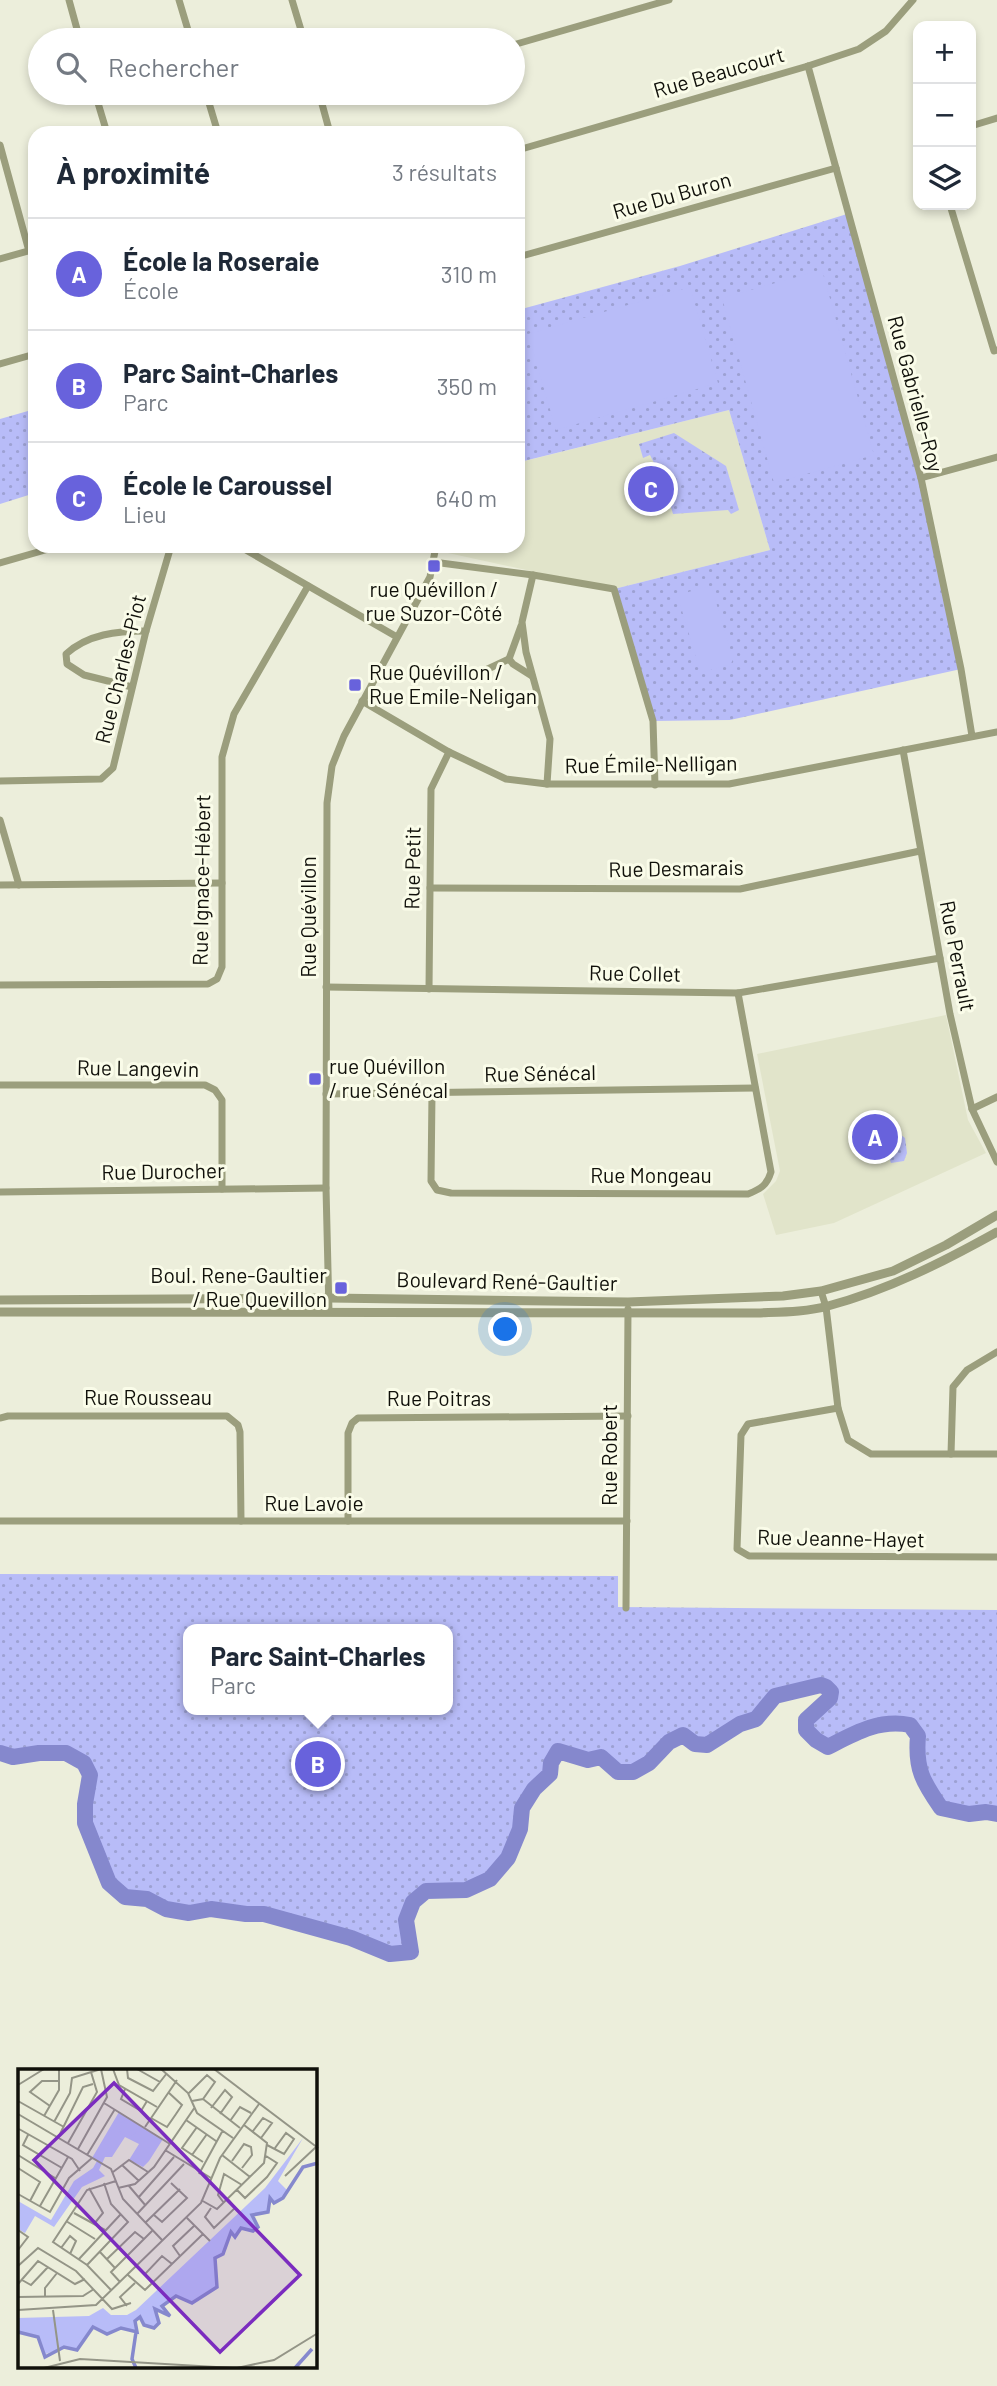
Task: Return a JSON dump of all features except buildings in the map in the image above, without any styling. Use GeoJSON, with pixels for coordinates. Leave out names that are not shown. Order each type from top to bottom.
{"type":"FeatureCollection","features":[{"type":"Feature","properties":{"kind":"street"},"geometry":{"type":"LineString","coordinates":[[69,0],[77,28]]}},
{"type":"Feature","properties":{"kind":"street"},"geometry":{"type":"LineString","coordinates":[[179,0],[187,28]]}},
{"type":"Feature","properties":{"kind":"street"},"geometry":{"type":"LineString","coordinates":[[293,0],[301,28]]}},
{"type":"Feature","properties":{"kind":"street"},"geometry":{"type":"LineString","coordinates":[[628,0],[631,11]]}},
{"type":"Feature","properties":{"kind":"street"},"geometry":{"type":"LineString","coordinates":[[525,42],[669,0]]}},
{"type":"Feature","properties":{"kind":"street","name":"Rue Beaucourt"},"geometry":{"type":"LineString","coordinates":[[525,148],[808,66],[859,48],[886,31],[913,0]]}},
{"type":"Feature","properties":{"kind":"street","name":"Rue Gabrielle-Roy"},"geometry":{"type":"LineString","coordinates":[[808,66],[920,478],[961,669],[972,736]]}},
{"type":"Feature","properties":{"kind":"street"},"geometry":{"type":"LineString","coordinates":[[99,105],[105,126]]}},
{"type":"Feature","properties":{"kind":"street"},"geometry":{"type":"LineString","coordinates":[[210,105],[216,126]]}},
{"type":"Feature","properties":{"kind":"street"},"geometry":{"type":"LineString","coordinates":[[322,105],[328,126]]}},
{"type":"Feature","properties":{"kind":"street"},"geometry":{"type":"LineString","coordinates":[[976,124],[997,118]]}},
{"type":"Feature","properties":{"kind":"street"},"geometry":{"type":"LineString","coordinates":[[0,145],[28,237]]}},
{"type":"Feature","properties":{"kind":"street","name":"Rue Du Buron"},"geometry":{"type":"LineString","coordinates":[[525,255],[836,168]]}},
{"type":"Feature","properties":{"kind":"street"},"geometry":{"type":"LineString","coordinates":[[952,210],[994,351],[997,350]]}},
{"type":"Feature","properties":{"kind":"street"},"geometry":{"type":"LineString","coordinates":[[0,259],[28,251]]}},
{"type":"Feature","properties":{"kind":"street"},"geometry":{"type":"LineString","coordinates":[[0,364],[28,356]]}},
{"type":"Feature","properties":{"kind":"street"},"geometry":{"type":"LineString","coordinates":[[920,478],[997,457]]}},
{"type":"Feature","properties":{"kind":"street"},"geometry":{"type":"LineString","coordinates":[[0,563],[35,553]]}},
{"type":"Feature","properties":{"kind":"street","name":"Rue Charles-Piot"},"geometry":{"type":"LineString","coordinates":[[0,781],[105,778],[113,768],[168,553]]}},
{"type":"Feature","properties":{"kind":"street"},"geometry":{"type":"LineString","coordinates":[[251,553],[397,637]]}},
{"type":"Feature","properties":{"kind":"street","name":"Rue Quévillon"},"geometry":{"type":"LineString","coordinates":[[329,1312],[326,1188],[327,803],[332,766],[362,701],[430,576],[435,553]]}},
{"type":"Feature","properties":{"kind":"street"},"geometry":{"type":"LineString","coordinates":[[433,562],[614,589],[653,721],[655,785]]}},
{"type":"Feature","properties":{"kind":"street"},"geometry":{"type":"LineString","coordinates":[[475,675],[509,659],[522,622],[533,575]]}},
{"type":"Feature","properties":{"kind":"street","name":"Rue Ignace-Hébert"},"geometry":{"type":"LineString","coordinates":[[0,985],[208,984],[217,979],[222,967],[222,757],[234,714],[308,586]]}},
{"type":"Feature","properties":{"kind":"street"},"geometry":{"type":"LineString","coordinates":[[522,622],[532,676],[550,739],[547,784]]}},
{"type":"Feature","properties":{"kind":"street"},"geometry":{"type":"LineString","coordinates":[[132,687],[84,675],[67,664],[66,654],[74,646],[118,631],[146,631]]}},
{"type":"Feature","properties":{"kind":"street"},"geometry":{"type":"LineString","coordinates":[[509,659],[532,676]]}},
{"type":"Feature","properties":{"kind":"street","name":"Rue Émile-Nelligan"},"geometry":{"type":"LineString","coordinates":[[362,701],[449,752],[506,779],[547,784],[729,784],[997,732]]}},
{"type":"Feature","properties":{"kind":"street","name":"Rue Perrault"},"geometry":{"type":"LineString","coordinates":[[903,750],[950,1014],[972,1109],[997,1162]]}},
{"type":"Feature","properties":{"kind":"street","name":"Rue Petit"},"geometry":{"type":"LineString","coordinates":[[429,989],[431,789],[449,752]]}},
{"type":"Feature","properties":{"kind":"street"},"geometry":{"type":"LineString","coordinates":[[0,820],[19,885]]}},
{"type":"Feature","properties":{"kind":"street","name":"Rue Desmarais"},"geometry":{"type":"LineString","coordinates":[[430,888],[740,888],[919,851]]}},
{"type":"Feature","properties":{"kind":"street"},"geometry":{"type":"LineString","coordinates":[[0,885],[222,884]]}},
{"type":"Feature","properties":{"kind":"street","name":"Rue Collet"},"geometry":{"type":"LineString","coordinates":[[326,987],[738,993],[940,958]]}},
{"type":"Feature","properties":{"kind":"street","name":"Rue Mongeau"},"geometry":{"type":"LineString","coordinates":[[432,1093],[430,1181],[437,1190],[452,1194],[748,1194],[761,1190],[768,1182],[771,1172],[738,993]]}},
{"type":"Feature","properties":{"kind":"street","name":"Rue Langevin"},"geometry":{"type":"LineString","coordinates":[[0,1086],[205,1085],[215,1090],[222,1100],[222,1189]]}},
{"type":"Feature","properties":{"kind":"street","name":"Rue Sénécal"},"geometry":{"type":"LineString","coordinates":[[326,1094],[755,1088]]}},
{"type":"Feature","properties":{"kind":"street"},"geometry":{"type":"LineString","coordinates":[[972,1109],[997,1097]]}},
{"type":"Feature","properties":{"kind":"street","name":"Rue Durocher"},"geometry":{"type":"LineString","coordinates":[[0,1192],[326,1188]]}},
{"type":"Feature","properties":{"kind":"street","name":"Boulevard René-Gaultier"},"geometry":{"type":"LineString","coordinates":[[0,1300],[329,1298],[628,1301],[783,1296],[821,1291],[893,1271],[946,1245],[997,1215]]}},
{"type":"Feature","properties":{"kind":"street","name":"Boulevard René-Gaultier"},"geometry":{"type":"LineString","coordinates":[[0,1312],[758,1313],[826,1307],[898,1283],[997,1232]]}},
{"type":"Feature","properties":{"kind":"street"},"geometry":{"type":"LineString","coordinates":[[821,1291],[826,1307],[838,1408],[848,1440],[871,1454],[997,1454]]}},
{"type":"Feature","properties":{"kind":"street","name":"Rue Robert"},"geometry":{"type":"LineString","coordinates":[[626,1608],[628,1301]]}},
{"type":"Feature","properties":{"kind":"street"},"geometry":{"type":"LineString","coordinates":[[951,1454],[953,1387],[967,1370],[997,1352]]}},
{"type":"Feature","properties":{"kind":"street","name":"Rue Jeanne-Hayet"},"geometry":{"type":"LineString","coordinates":[[838,1408],[748,1424],[741,1435],[737,1549],[750,1556],[997,1558]]}},
{"type":"Feature","properties":{"kind":"street","name":"Rue Rousseau"},"geometry":{"type":"LineString","coordinates":[[0,1419],[8,1416],[227,1416],[238,1424],[240,1432],[241,1521]]}},
{"type":"Feature","properties":{"kind":"street","name":"Rue Poitras"},"geometry":{"type":"LineString","coordinates":[[348,1521],[348,1433],[352,1423],[358,1418],[628,1416]]}},
{"type":"Feature","properties":{"kind":"street","name":"Rue Lavoie"},"geometry":{"type":"LineString","coordinates":[[0,1521],[627,1521]]}},
{"type":"Feature","properties":{"kind":"shaded area"},"geometry":{"type":"Polygon","coordinates":[[[847,214],[921,478],[961,669],[730,720],[653,721],[614,589],[770,550],[729,410],[525,461],[525,308],[680,266],[847,214]]]}},
{"type":"Feature","properties":{"kind":"shaded area"},"geometry":{"type":"Polygon","coordinates":[[[822,270],[874,455],[774,483],[722,298],[822,270]]]}},
{"type":"Feature","properties":{"kind":"shaded area"},"geometry":{"type":"Polygon","coordinates":[[[690,287],[718,383],[556,430],[528,334],[690,287]]]}},
{"type":"Feature","properties":{"kind":"shaded area"},"geometry":{"type":"Polygon","coordinates":[[[729,410],[770,550],[614,589],[448,553],[525,553],[525,461],[729,410]]]}},
{"type":"Feature","properties":{"kind":"shaded area"},"geometry":{"type":"Polygon","coordinates":[[[28,411],[28,495],[0,504],[0,419],[28,411]]]}},
{"type":"Feature","properties":{"kind":"shaded area"},"geometry":{"type":"Polygon","coordinates":[[[674,433],[726,466],[739,510],[731,514],[728,510],[673,514],[658,463],[654,463],[650,455],[643,458],[639,444],[674,433]]]}},
{"type":"Feature","properties":{"kind":"shaded area"},"geometry":{"type":"Polygon","coordinates":[[[708,586],[712,589],[733,659],[731,664],[704,672],[699,668],[678,597],[708,586]]]}},
{"type":"Feature","properties":{"kind":"shaded area"},"geometry":{"type":"Polygon","coordinates":[[[946,1015],[968,1120],[986,1153],[834,1223],[776,1235],[763,1194],[776,1181],[780,1171],[757,1054],[946,1015]]]}},
{"type":"Feature","properties":{"kind":"shaded area"},"geometry":{"type":"Polygon","coordinates":[[[880,1128],[892,1137],[901,1135],[905,1138],[907,1153],[904,1161],[891,1163],[887,1151],[878,1145],[872,1152],[865,1147],[863,1136],[867,1130],[880,1128]]]}},
{"type":"Feature","properties":{"kind":"shaded area"},"geometry":{"type":"Polygon","coordinates":[[[0,1574],[618,1576],[618,1607],[997,1610],[997,1814],[969,1814],[941,1808],[922,1775],[918,1758],[918,1736],[910,1725],[878,1726],[858,1732],[828,1747],[816,1740],[806,1730],[806,1720],[830,1698],[831,1692],[821,1685],[775,1696],[756,1719],[740,1724],[707,1745],[695,1744],[682,1735],[635,1771],[618,1771],[601,1757],[588,1760],[558,1751],[551,1763],[550,1774],[534,1789],[522,1808],[520,1829],[508,1858],[490,1879],[466,1890],[426,1891],[413,1902],[406,1920],[411,1952],[390,1954],[351,1938],[265,1914],[212,1909],[189,1913],[166,1909],[147,1899],[125,1897],[109,1883],[85,1823],[90,1775],[84,1763],[65,1753],[13,1757],[0,1753],[0,1574]]]}},
{"type":"Feature","properties":{"kind":"waterway"},"geometry":{"type":"LineString","coordinates":[[0,1753],[13,1757],[66,1753],[84,1763],[90,1775],[85,1823],[109,1883],[125,1897],[147,1899],[166,1909],[189,1913],[211,1909],[264,1914],[351,1938],[390,1954],[411,1952],[406,1920],[413,1902],[426,1891],[466,1890],[490,1879],[508,1858],[520,1829],[522,1808],[534,1789],[550,1774],[551,1763],[558,1751],[588,1760],[601,1757],[618,1772],[633,1772],[649,1763],[669,1742],[683,1735],[695,1744],[707,1745],[740,1724],[756,1719],[775,1696],[821,1685],[831,1692],[830,1698],[806,1720],[806,1730],[816,1740],[828,1747],[858,1732],[878,1726],[910,1725],[918,1736],[918,1758],[922,1775],[941,1808],[969,1814],[997,1814]]}},
{"type":"Feature","properties":{"kind":"place","name":"École le Caroussel"},"geometry":{"type":"Point","coordinates":[651,489]}},
{"type":"Feature","properties":{"kind":"place","name":"rue Quévillon / rue Suzor-Côté"},"geometry":{"type":"Point","coordinates":[434,566]}},
{"type":"Feature","properties":{"kind":"place","name":"Rue Quévillon / Rue Emile-Neligan"},"geometry":{"type":"Point","coordinates":[355,685]}},
{"type":"Feature","properties":{"kind":"place","name":"rue Quévillon / rue Sénécal"},"geometry":{"type":"Point","coordinates":[315,1079]}},
{"type":"Feature","properties":{"kind":"place","name":"École la Roseraie"},"geometry":{"type":"Point","coordinates":[875,1137]}},
{"type":"Feature","properties":{"kind":"place","name":"Boul. Rene-Gaultier / Rue Quevillon"},"geometry":{"type":"Point","coordinates":[341,1288]}},
{"type":"Feature","properties":{"kind":"place","name":"Parc Saint-Charles"},"geometry":{"type":"Point","coordinates":[318,1764]}}]}
